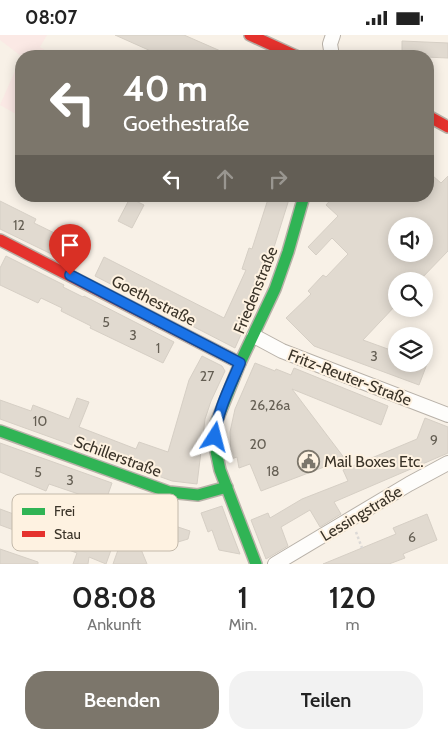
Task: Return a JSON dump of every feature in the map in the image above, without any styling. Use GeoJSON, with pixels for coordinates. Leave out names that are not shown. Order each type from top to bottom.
{"type":"FeatureCollection","features":[{"type":"Feature","properties":{"kind":"street"},"geometry":{"type":"LineString","coordinates":[[250,35],[283,50]]}},
{"type":"Feature","properties":{"kind":"street"},"geometry":{"type":"LineString","coordinates":[[331,50],[330,44],[334,35]]}},
{"type":"Feature","properties":{"kind":"street"},"geometry":{"type":"LineString","coordinates":[[434,119],[448,127]]}},
{"type":"Feature","properties":{"kind":"street","name":"Friedenstraße"},"geometry":{"type":"LineString","coordinates":[[256,564],[220,470],[216,451],[216,423],[240,363],[275,289],[302,202]]}},
{"type":"Feature","properties":{"kind":"street","name":"Goethestraße"},"geometry":{"type":"LineString","coordinates":[[0,240],[240,363]]}},
{"type":"Feature","properties":{"kind":"street","name":"Fritz-Reuter-Straße"},"geometry":{"type":"LineString","coordinates":[[254,336],[282,351],[448,415]]}},
{"type":"Feature","properties":{"kind":"street","name":"Schillerstraße"},"geometry":{"type":"LineString","coordinates":[[0,431],[169,492],[196,496],[211,494],[226,487]]}},
{"type":"Feature","properties":{"kind":"street","name":"Lessingstraße"},"geometry":{"type":"LineString","coordinates":[[275,564],[409,484],[448,463]]}},
{"type":"Feature","properties":{"kind":"shaded area"},"geometry":{"type":"Polygon","coordinates":[[[0,35],[47,35],[40,47],[45,50],[15,51],[0,40],[0,35]]]}},
{"type":"Feature","properties":{"kind":"shaded area"},"geometry":{"type":"Polygon","coordinates":[[[15,71],[15,114],[0,105],[15,71]]]}},
{"type":"Feature","properties":{"kind":"building"},"geometry":{"type":"Polygon","coordinates":[[[115,35],[184,35],[218,50],[149,50],[115,35]]]}},
{"type":"Feature","properties":{"kind":"building"},"geometry":{"type":"Polygon","coordinates":[[[402,41],[448,43],[448,58],[434,57],[434,50],[402,50],[402,41]]]}},
{"type":"Feature","properties":{"kind":"building"},"geometry":{"type":"Polygon","coordinates":[[[448,176],[448,251],[428,272],[388,272],[388,313],[363,340],[388,349],[388,372],[424,372],[419,385],[314,346],[286,318],[311,294],[308,291],[323,275],[326,277],[348,254],[332,238],[316,255],[308,247],[338,216],[326,205],[329,202],[434,202],[434,177],[441,183],[448,176]]]}},
{"type":"Feature","properties":{"kind":"building"},"geometry":{"type":"Polygon","coordinates":[[[0,201],[36,219],[34,223],[83,247],[74,265],[0,229],[0,201]]]}},
{"type":"Feature","properties":{"kind":"building"},"geometry":{"type":"Polygon","coordinates":[[[128,202],[138,202],[144,205],[132,228],[118,221],[128,202]]]}},
{"type":"Feature","properties":{"kind":"building"},"geometry":{"type":"Polygon","coordinates":[[[267,202],[288,202],[261,289],[235,348],[95,276],[104,257],[224,318],[246,270],[242,269],[249,248],[252,249],[267,202]]]}},
{"type":"Feature","properties":{"kind":"building"},"geometry":{"type":"Polygon","coordinates":[[[6,256],[64,285],[63,287],[174,342],[163,363],[90,328],[91,326],[61,311],[62,308],[41,298],[38,303],[0,285],[0,268],[6,256]]]}},
{"type":"Feature","properties":{"kind":"building"},"geometry":{"type":"Polygon","coordinates":[[[202,356],[222,366],[225,371],[205,419],[197,484],[172,481],[0,419],[0,400],[31,411],[33,405],[69,419],[77,398],[89,402],[79,427],[136,449],[139,442],[168,452],[189,380],[202,356]]]}},
{"type":"Feature","properties":{"kind":"building"},"geometry":{"type":"Polygon","coordinates":[[[255,363],[291,375],[294,368],[388,406],[381,425],[292,389],[345,459],[261,491],[250,464],[239,468],[237,457],[231,459],[230,432],[235,409],[255,363]]]}},
{"type":"Feature","properties":{"kind":"building"},"geometry":{"type":"Polygon","coordinates":[[[425,418],[448,427],[448,453],[334,502],[341,514],[320,527],[310,510],[281,527],[288,546],[266,559],[251,520],[268,513],[270,518],[302,499],[348,481],[343,470],[417,439],[425,418]]]}},
{"type":"Feature","properties":{"kind":"building"},"geometry":{"type":"Polygon","coordinates":[[[0,443],[112,483],[108,494],[78,494],[49,484],[46,491],[0,472],[0,443]]]}},
{"type":"Feature","properties":{"kind":"building"},"geometry":{"type":"Polygon","coordinates":[[[222,506],[240,554],[219,550],[212,530],[208,532],[201,513],[222,506]]]}},
{"type":"Feature","properties":{"kind":"building"},"geometry":{"type":"Polygon","coordinates":[[[0,509],[12,513],[12,529],[0,525],[0,509]]]}},
{"type":"Feature","properties":{"kind":"building"},"geometry":{"type":"Polygon","coordinates":[[[427,514],[437,540],[403,554],[405,558],[389,564],[323,564],[396,534],[393,528],[427,514]]]}},
{"type":"Feature","properties":{"kind":"building"},"geometry":{"type":"Polygon","coordinates":[[[178,527],[190,531],[188,539],[178,542],[178,527]]]}},
{"type":"Feature","properties":{"kind":"building"},"geometry":{"type":"Polygon","coordinates":[[[0,549],[38,562],[38,564],[0,564],[0,549]]]}},
{"type":"Feature","properties":{"kind":"building"},"geometry":{"type":"Polygon","coordinates":[[[72,551],[111,551],[106,564],[89,557],[88,564],[73,564],[77,553],[72,551]]]}},
{"type":"Feature","properties":{"kind":"building"},"geometry":{"type":"Polygon","coordinates":[[[118,551],[142,551],[147,564],[113,564],[118,551]]]}},
{"type":"Feature","properties":{"kind":"traffic: fast"},"geometry":{"type":"LineString","coordinates":[[256,564],[220,470],[216,451],[216,423],[240,363],[275,289],[302,202]]}},
{"type":"Feature","properties":{"kind":"traffic: fast"},"geometry":{"type":"LineString","coordinates":[[0,431],[169,492],[198,495],[227,487]]}},
{"type":"Feature","properties":{"kind":"traffic: jam"},"geometry":{"type":"LineString","coordinates":[[250,35],[283,50]]}},
{"type":"Feature","properties":{"kind":"traffic: jam"},"geometry":{"type":"LineString","coordinates":[[434,119],[448,127]]}},
{"type":"Feature","properties":{"kind":"traffic: jam"},"geometry":{"type":"LineString","coordinates":[[0,240],[240,363]]}},
{"type":"Feature","properties":{"kind":"place","name":"Mail Boxes Etc."},"geometry":{"type":"Point","coordinates":[308,461]}},
{"type":"Feature","properties":{"kind":"route"},"geometry":{"type":"LineString","coordinates":[[70,275],[240,363],[220,411],[216,423],[215,437]]}}]}
